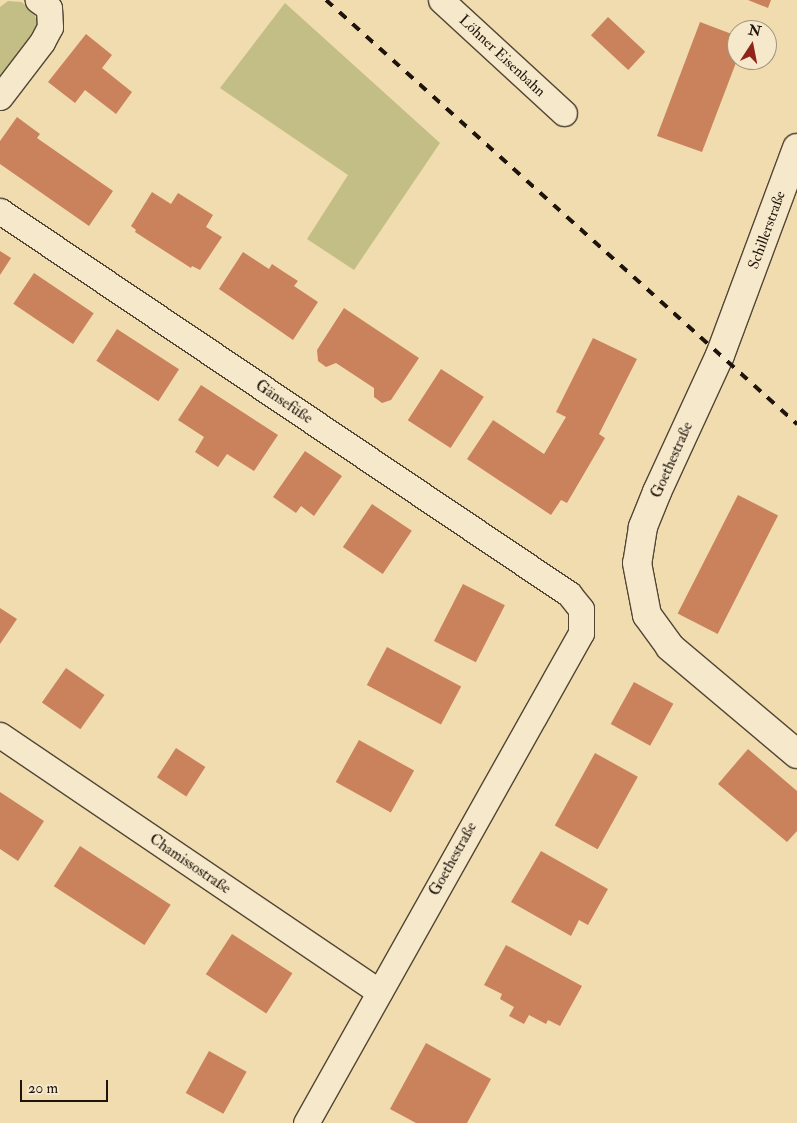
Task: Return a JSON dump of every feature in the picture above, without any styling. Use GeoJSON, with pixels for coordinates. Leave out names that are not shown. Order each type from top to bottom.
{"type":"FeatureCollection","features":[{"type":"Feature","properties":{"kind":"main road","name":"Schillerstraße"},"geometry":{"type":"LineString","coordinates":[[737,312],[797,148]]}},
{"type":"Feature","properties":{"kind":"main road","name":"Goethestraße"},"geometry":{"type":"LineString","coordinates":[[737,312],[720,355],[657,492],[643,527],[637,563],[647,615],[670,647],[797,754]]}},
{"type":"Feature","properties":{"kind":"street"},"geometry":{"type":"LineString","coordinates":[[0,97],[42,42],[50,27],[49,8],[38,0]]}},
{"type":"Feature","properties":{"kind":"street","name":"Löhner Eisenbahn"},"geometry":{"type":"LineString","coordinates":[[441,0],[564,113]]}},
{"type":"Feature","properties":{"kind":"street","name":"Gänsefüße"},"geometry":{"type":"LineString","coordinates":[[0,211],[569,594]]}},
{"type":"Feature","properties":{"kind":"street","name":"Goethestraße"},"geometry":{"type":"LineString","coordinates":[[306,1123],[581,633],[581,609],[569,594]]}},
{"type":"Feature","properties":{"kind":"street","name":"Chamissostraße"},"geometry":{"type":"LineString","coordinates":[[0,735],[379,992]]}},
{"type":"Feature","properties":{"kind":"shaded area"},"geometry":{"type":"Polygon","coordinates":[[[8,1],[21,2],[32,9],[37,21],[35,33],[0,79],[0,7],[8,1]]]}},
{"type":"Feature","properties":{"kind":"shaded area"},"geometry":{"type":"Polygon","coordinates":[[[285,3],[440,143],[354,270],[307,239],[348,175],[220,88],[285,3]]]}},
{"type":"Feature","properties":{"kind":"building"},"geometry":{"type":"Polygon","coordinates":[[[748,0],[771,0],[768,8],[748,0]]]}},
{"type":"Feature","properties":{"kind":"building"},"geometry":{"type":"Polygon","coordinates":[[[608,17],[645,52],[628,70],[591,35],[608,17]]]}},
{"type":"Feature","properties":{"kind":"building"},"geometry":{"type":"Polygon","coordinates":[[[700,22],[727,32],[727,70],[733,70],[702,152],[657,136],[700,22]]]}},
{"type":"Feature","properties":{"kind":"building"},"geometry":{"type":"Polygon","coordinates":[[[86,34],[112,55],[102,68],[132,92],[116,114],[85,90],[75,103],[48,82],[86,34]]]}},
{"type":"Feature","properties":{"kind":"building"},"geometry":{"type":"Polygon","coordinates":[[[17,117],[40,134],[37,138],[113,191],[89,226],[0,164],[0,141],[17,117]]]}},
{"type":"Feature","properties":{"kind":"building"},"geometry":{"type":"Polygon","coordinates":[[[152,192],[171,204],[178,193],[213,215],[206,227],[222,237],[200,270],[192,266],[191,268],[135,232],[136,230],[131,226],[152,192]]]}},
{"type":"Feature","properties":{"kind":"building"},"geometry":{"type":"Polygon","coordinates":[[[0,251],[11,258],[0,275],[0,251]]]}},
{"type":"Feature","properties":{"kind":"building"},"geometry":{"type":"Polygon","coordinates":[[[243,252],[269,269],[272,264],[298,281],[294,286],[318,302],[293,340],[219,289],[243,252]]]}},
{"type":"Feature","properties":{"kind":"building"},"geometry":{"type":"Polygon","coordinates":[[[34,273],[94,313],[73,344],[13,304],[34,273]]]}},
{"type":"Feature","properties":{"kind":"building"},"geometry":{"type":"Polygon","coordinates":[[[344,308],[419,358],[391,400],[382,403],[374,397],[374,388],[336,363],[326,367],[318,361],[317,350],[344,308]]]}},
{"type":"Feature","properties":{"kind":"building"},"geometry":{"type":"Polygon","coordinates":[[[117,329],[179,369],[158,401],[96,361],[117,329]]]}},
{"type":"Feature","properties":{"kind":"building"},"geometry":{"type":"Polygon","coordinates":[[[593,338],[637,359],[599,434],[605,438],[567,503],[561,500],[551,515],[467,459],[493,420],[544,454],[566,417],[556,412],[593,338]]]}},
{"type":"Feature","properties":{"kind":"building"},"geometry":{"type":"Polygon","coordinates":[[[441,369],[484,397],[451,448],[408,420],[441,369]]]}},
{"type":"Feature","properties":{"kind":"building"},"geometry":{"type":"Polygon","coordinates":[[[201,385],[278,435],[254,471],[227,454],[218,467],[195,452],[204,437],[178,420],[201,385]]]}},
{"type":"Feature","properties":{"kind":"building"},"geometry":{"type":"Polygon","coordinates":[[[305,451],[342,476],[314,516],[301,506],[296,513],[273,497],[305,451]]]}},
{"type":"Feature","properties":{"kind":"building"},"geometry":{"type":"Polygon","coordinates":[[[738,495],[778,515],[718,634],[678,614],[738,495]]]}},
{"type":"Feature","properties":{"kind":"building"},"geometry":{"type":"Polygon","coordinates":[[[372,504],[412,531],[383,574],[343,547],[372,504]]]}},
{"type":"Feature","properties":{"kind":"building"},"geometry":{"type":"Polygon","coordinates":[[[463,584],[505,605],[476,662],[434,641],[463,584]]]}},
{"type":"Feature","properties":{"kind":"building"},"geometry":{"type":"Polygon","coordinates":[[[0,608],[17,619],[0,644],[0,608]]]}},
{"type":"Feature","properties":{"kind":"building"},"geometry":{"type":"Polygon","coordinates":[[[387,647],[461,686],[441,724],[367,685],[387,647]]]}},
{"type":"Feature","properties":{"kind":"building"},"geometry":{"type":"Polygon","coordinates":[[[66,668],[105,695],[80,729],[42,702],[66,668]]]}},
{"type":"Feature","properties":{"kind":"building"},"geometry":{"type":"Polygon","coordinates":[[[634,682],[673,704],[650,746],[611,724],[634,682]]]}},
{"type":"Feature","properties":{"kind":"building"},"geometry":{"type":"Polygon","coordinates":[[[359,740],[414,771],[391,813],[336,782],[359,740]]]}},
{"type":"Feature","properties":{"kind":"building"},"geometry":{"type":"Polygon","coordinates":[[[176,748],[205,767],[186,796],[157,777],[176,748]]]}},
{"type":"Feature","properties":{"kind":"building"},"geometry":{"type":"Polygon","coordinates":[[[748,749],[797,791],[797,831],[787,842],[718,784],[748,749]]]}},
{"type":"Feature","properties":{"kind":"building"},"geometry":{"type":"Polygon","coordinates":[[[595,753],[638,777],[598,849],[555,826],[595,753]]]}},
{"type":"Feature","properties":{"kind":"building"},"geometry":{"type":"Polygon","coordinates":[[[0,792],[44,821],[18,861],[0,849],[0,792]]]}},
{"type":"Feature","properties":{"kind":"building"},"geometry":{"type":"Polygon","coordinates":[[[80,846],[171,905],[144,945],[54,886],[80,846]]]}},
{"type":"Feature","properties":{"kind":"building"},"geometry":{"type":"Polygon","coordinates":[[[541,851],[608,889],[588,925],[579,920],[571,936],[511,902],[541,851]]]}},
{"type":"Feature","properties":{"kind":"building"},"geometry":{"type":"Polygon","coordinates":[[[232,934],[292,973],[266,1013],[206,974],[232,934]]]}},
{"type":"Feature","properties":{"kind":"building"},"geometry":{"type":"Polygon","coordinates":[[[506,945],[582,986],[560,1026],[548,1020],[546,1024],[529,1015],[524,1024],[509,1016],[514,1007],[500,999],[502,994],[484,985],[506,945]]]}},
{"type":"Feature","properties":{"kind":"building"},"geometry":{"type":"Polygon","coordinates":[[[426,1043],[491,1079],[467,1123],[416,1123],[390,1109],[426,1043]]]}},
{"type":"Feature","properties":{"kind":"building"},"geometry":{"type":"Polygon","coordinates":[[[209,1051],[247,1072],[223,1114],[186,1093],[209,1051]]]}},
{"type":"Feature","properties":{"kind":"railway"},"geometry":{"type":"LineString","coordinates":[[326,0],[797,424]]}}]}
